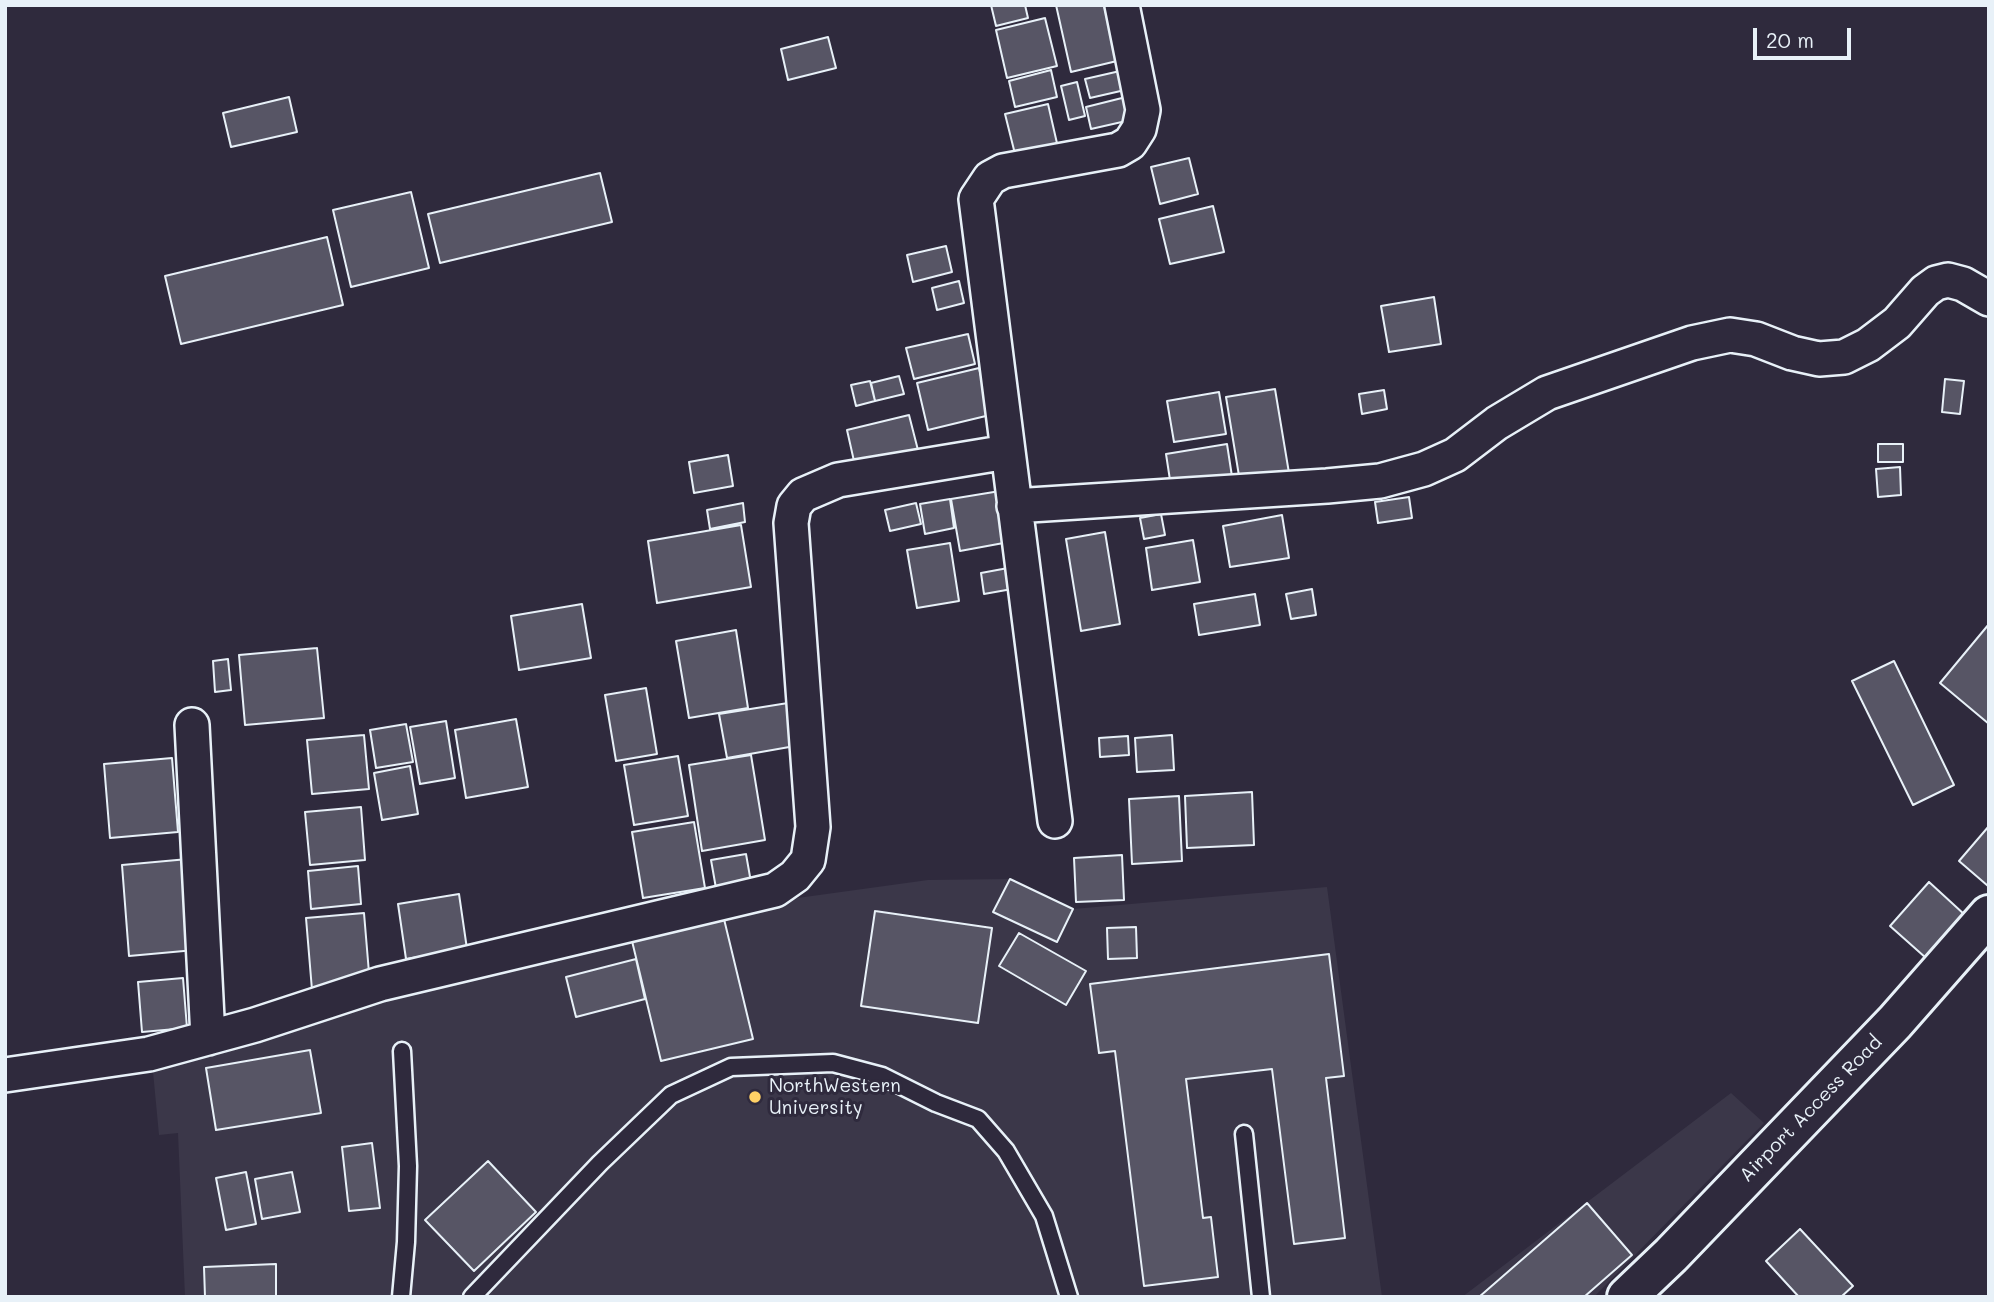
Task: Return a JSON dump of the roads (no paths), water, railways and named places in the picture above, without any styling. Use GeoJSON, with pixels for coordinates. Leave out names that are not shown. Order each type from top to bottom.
{"type":"FeatureCollection","features":[{"type":"Feature","properties":{"kind":"main road","name":"Airport Access Road"},"geometry":{"type":"LineString","coordinates":[[1627,1297],[1671,1255],[1895,1022],[1989,915]]}},
{"type":"Feature","properties":{"kind":"street"},"geometry":{"type":"LineString","coordinates":[[1055,821],[976,199],[990,178],[1003,171],[1118,150],[1130,143],[1139,129],[1143,110],[1122,5]]}},
{"type":"Feature","properties":{"kind":"street"},"geometry":{"type":"LineString","coordinates":[[1014,506],[1380,481],[1424,470],[1455,455],[1497,422],[1546,393],[1692,343],[1730,335],[1756,339],[1792,353],[1819,359],[1844,357],[1868,345],[1896,323],[1925,290],[1936,284],[1948,280],[1963,284],[1989,299]]}},
{"type":"Feature","properties":{"kind":"street"},"geometry":{"type":"LineString","coordinates":[[5,1075],[149,1054],[255,1025],[380,984],[775,890],[795,876],[808,860],[813,827],[791,523],[794,506],[803,495],[838,480],[1007,452]]}},
{"type":"Feature","properties":{"kind":"street"},"geometry":{"type":"LineString","coordinates":[[192,725],[208,1038]]}},
{"type":"Feature","properties":{"kind":"lane"},"geometry":{"type":"LineString","coordinates":[[401,1297],[408,1166],[402,1051]]}},
{"type":"Feature","properties":{"kind":"lane"},"geometry":{"type":"LineString","coordinates":[[472,1297],[600,1163],[671,1095],[731,1067],[833,1063],[882,1076],[936,1103],[978,1119],[1006,1151],[1044,1216],[1069,1297]]}},
{"type":"Feature","properties":{"kind":"lane"},"geometry":{"type":"LineString","coordinates":[[1244,1134],[1261,1297]]}},
{"type":"Feature","properties":{"kind":"place","name":"NorthWestern University"},"geometry":{"type":"Point","coordinates":[755,1097]}}]}
